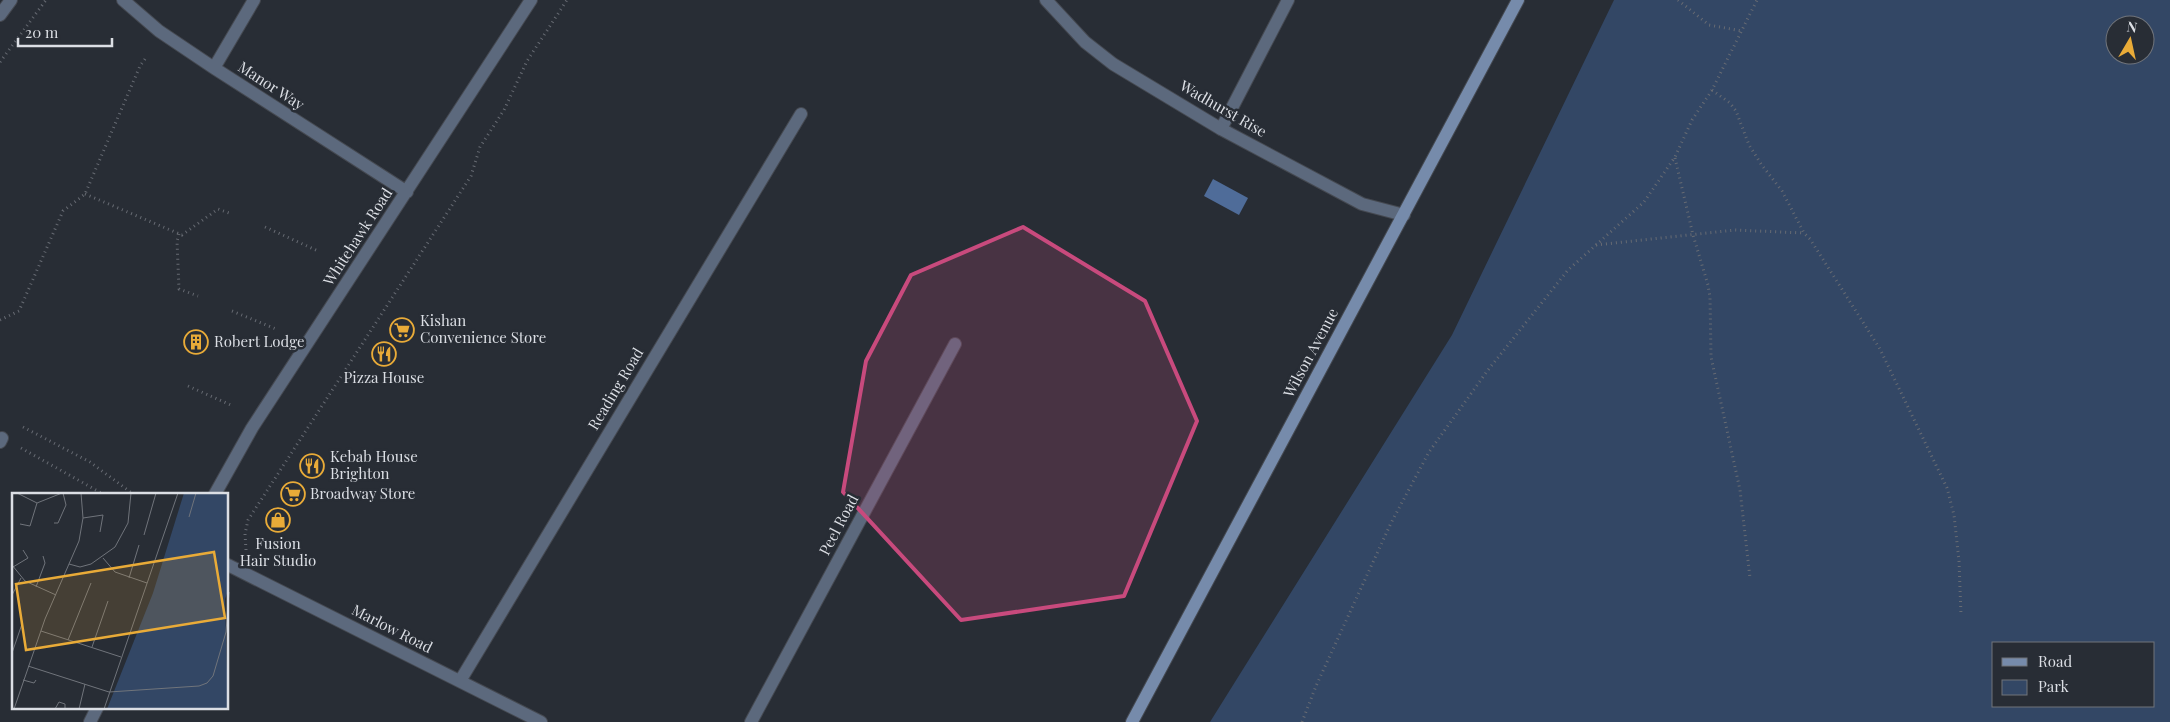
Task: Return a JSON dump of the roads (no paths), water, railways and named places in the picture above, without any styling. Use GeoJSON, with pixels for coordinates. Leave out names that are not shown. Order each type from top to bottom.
{"type":"FeatureCollection","features":[{"type":"Feature","properties":{"kind":"street"},"geometry":{"type":"LineString","coordinates":[[0,15],[11,0]]}},
{"type":"Feature","properties":{"kind":"street","name":"Manor Way"},"geometry":{"type":"LineString","coordinates":[[123,0],[159,31],[407,192]]}},
{"type":"Feature","properties":{"kind":"street"},"geometry":{"type":"LineString","coordinates":[[214,68],[254,0]]}},
{"type":"Feature","properties":{"kind":"street","name":"Whitehawk Road"},"geometry":{"type":"LineString","coordinates":[[216,493],[252,428],[531,0]]}},
{"type":"Feature","properties":{"kind":"street","name":"Wadhurst Rise"},"geometry":{"type":"LineString","coordinates":[[1046,0],[1085,42],[1113,64],[1221,129],[1362,204],[1404,215]]}},
{"type":"Feature","properties":{"kind":"street"},"geometry":{"type":"LineString","coordinates":[[1221,129],[1288,0]]}},
{"type":"Feature","properties":{"kind":"street","name":"Wilson Avenue"},"geometry":{"type":"LineString","coordinates":[[1132,722],[1518,0]]}},
{"type":"Feature","properties":{"kind":"street","name":"Reading Road"},"geometry":{"type":"LineString","coordinates":[[460,682],[800,114]]}},
{"type":"Feature","properties":{"kind":"street","name":"Peel Road"},"geometry":{"type":"LineString","coordinates":[[752,722],[955,344]]}},
{"type":"Feature","properties":{"kind":"street","name":"Marlow Road"},"geometry":{"type":"LineString","coordinates":[[232,568],[541,722]]}},
{"type":"Feature","properties":{"kind":"street"},"geometry":{"type":"LineString","coordinates":[[90,722],[96,710]]}},
{"type":"Feature","properties":{"kind":"place","name":"Kishan Convenience Store"},"geometry":{"type":"Point","coordinates":[402,330]}},
{"type":"Feature","properties":{"kind":"place","name":"Robert Lodge"},"geometry":{"type":"Point","coordinates":[196,342]}},
{"type":"Feature","properties":{"kind":"place","name":"Pizza House"},"geometry":{"type":"Point","coordinates":[384,354]}},
{"type":"Feature","properties":{"kind":"place","name":"Kebab House Brighton"},"geometry":{"type":"Point","coordinates":[312,466]}},
{"type":"Feature","properties":{"kind":"place","name":"Broadway Store"},"geometry":{"type":"Point","coordinates":[293,494]}},
{"type":"Feature","properties":{"kind":"place","name":"Fusion Hair Studio"},"geometry":{"type":"Point","coordinates":[278,520]}}]}
